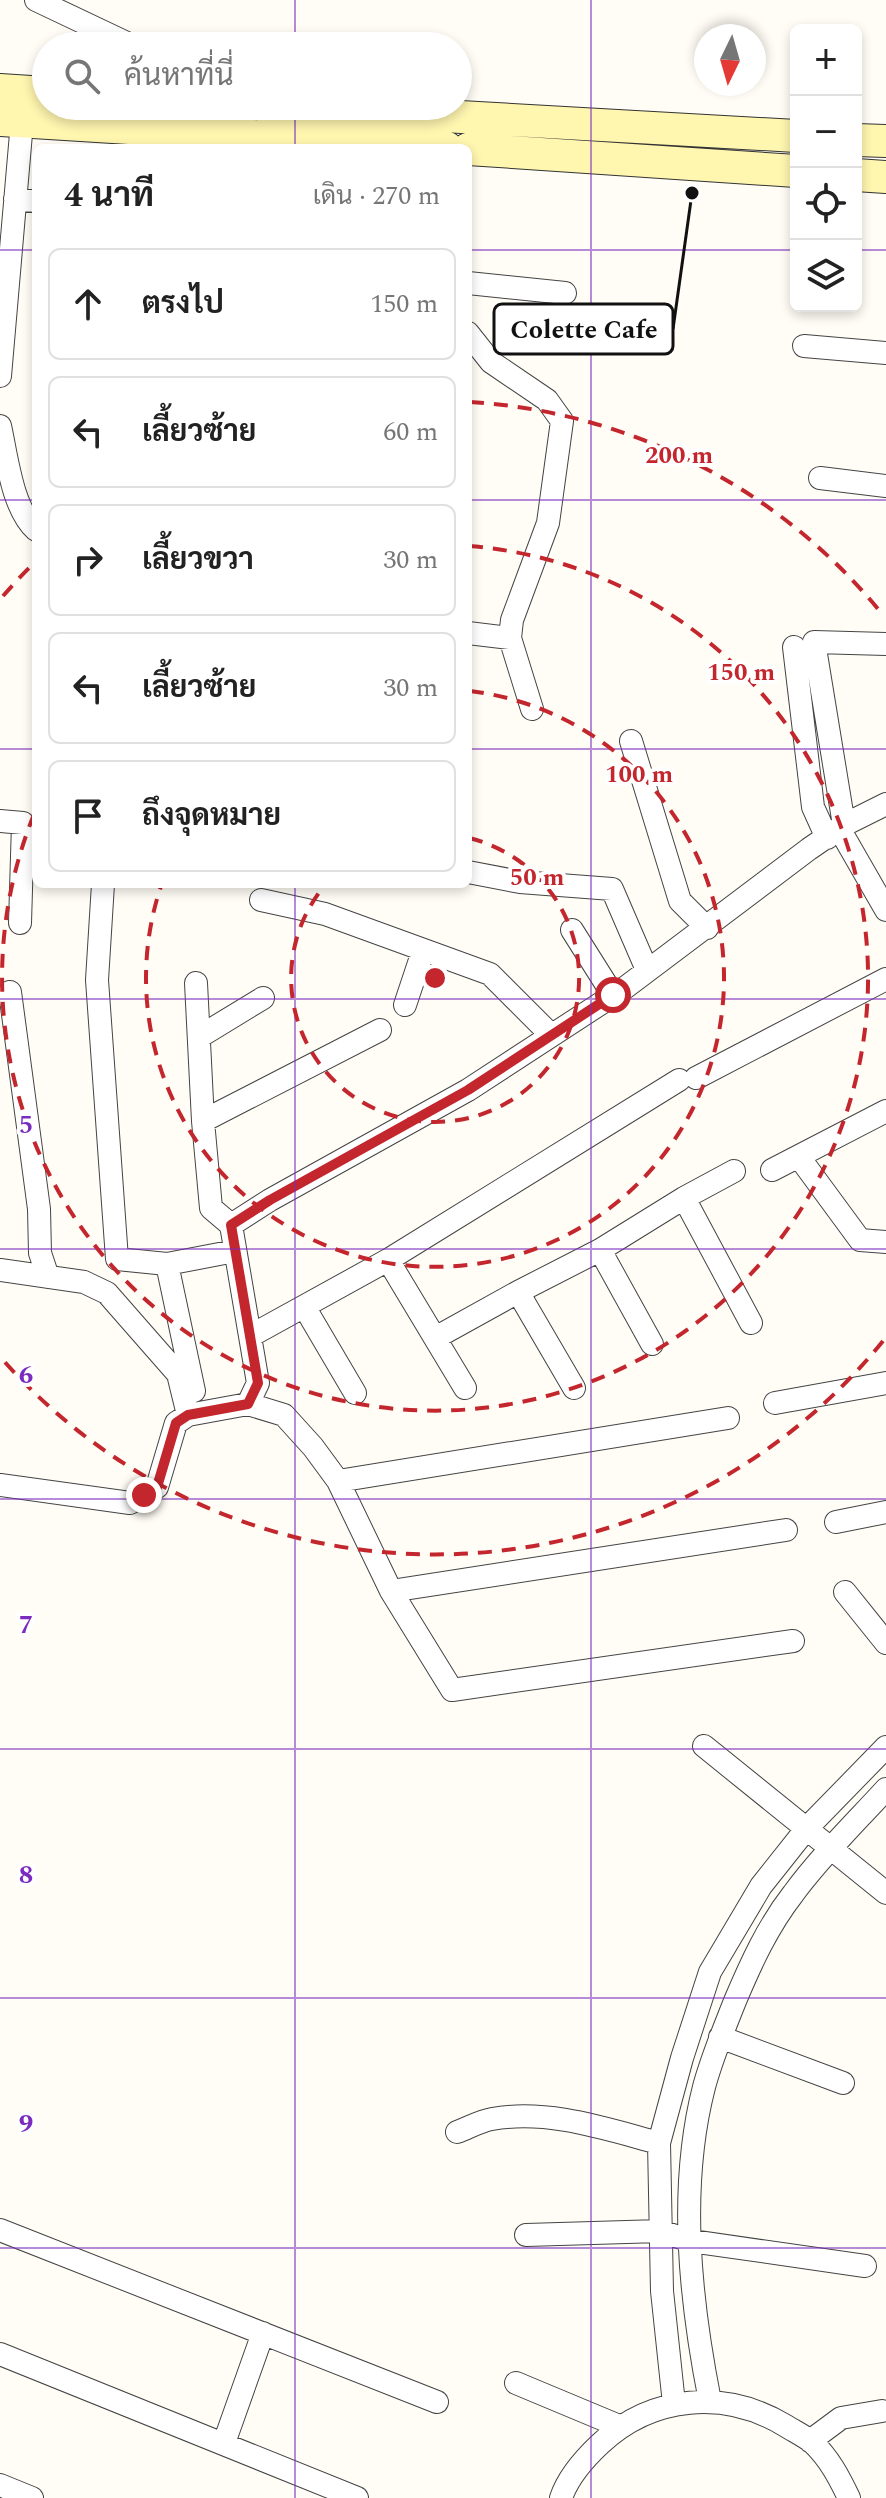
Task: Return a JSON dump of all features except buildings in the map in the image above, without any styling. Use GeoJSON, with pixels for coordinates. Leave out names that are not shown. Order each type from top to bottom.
{"type":"FeatureCollection","features":[{"type":"Feature","properties":{"kind":"main road"},"geometry":{"type":"LineString","coordinates":[[0,90],[32,92]]}},
{"type":"Feature","properties":{"kind":"main road"},"geometry":{"type":"LineString","coordinates":[[472,118],[790,136]]}},
{"type":"Feature","properties":{"kind":"main road"},"geometry":{"type":"LineString","coordinates":[[11,121],[156,139],[325,144]]}},
{"type":"Feature","properties":{"kind":"main road"},"geometry":{"type":"LineString","coordinates":[[862,140],[886,141]]}},
{"type":"Feature","properties":{"kind":"main road"},"geometry":{"type":"LineString","coordinates":[[472,149],[790,171]]}},
{"type":"Feature","properties":{"kind":"main road"},"geometry":{"type":"LineString","coordinates":[[862,175],[886,177]]}},
{"type":"Feature","properties":{"kind":"street"},"geometry":{"type":"LineString","coordinates":[[36,0],[103,32]]}},
{"type":"Feature","properties":{"kind":"street"},"geometry":{"type":"LineString","coordinates":[[0,376],[6,245],[26,200],[11,121]]}},
{"type":"Feature","properties":{"kind":"street"},"geometry":{"type":"LineString","coordinates":[[472,283],[565,293]]}},
{"type":"Feature","properties":{"kind":"street"},"geometry":{"type":"LineString","coordinates":[[472,338],[491,362],[547,400],[562,421],[548,523],[512,620],[510,638],[532,709]]}},
{"type":"Feature","properties":{"kind":"street"},"geometry":{"type":"LineString","coordinates":[[804,346],[886,353]]}},
{"type":"Feature","properties":{"kind":"street"},"geometry":{"type":"LineString","coordinates":[[0,426],[13,489],[32,527]]}},
{"type":"Feature","properties":{"kind":"street"},"geometry":{"type":"LineString","coordinates":[[820,478],[886,486]]}},
{"type":"Feature","properties":{"kind":"street"},"geometry":{"type":"LineString","coordinates":[[472,633],[510,638]]}},
{"type":"Feature","properties":{"kind":"street"},"geometry":{"type":"LineString","coordinates":[[837,831],[814,642],[886,644]]}},
{"type":"Feature","properties":{"kind":"street"},"geometry":{"type":"LineString","coordinates":[[794,647],[813,807],[837,831],[886,910]]}},
{"type":"Feature","properties":{"kind":"street"},"geometry":{"type":"LineString","coordinates":[[631,741],[680,901],[707,928]]}},
{"type":"Feature","properties":{"kind":"street"},"geometry":{"type":"LineString","coordinates":[[231,1225],[270,1200],[468,1090],[613,995],[707,928],[809,849],[886,804]]}},
{"type":"Feature","properties":{"kind":"street"},"geometry":{"type":"LineString","coordinates":[[0,821],[23,823],[20,923]]}},
{"type":"Feature","properties":{"kind":"street"},"geometry":{"type":"LineString","coordinates":[[472,873],[520,882],[612,889],[647,970]]}},
{"type":"Feature","properties":{"kind":"street"},"geometry":{"type":"LineString","coordinates":[[103,888],[97,980],[117,1259],[167,1264],[235,1251]]}},
{"type":"Feature","properties":{"kind":"street"},"geometry":{"type":"LineString","coordinates":[[261,900],[325,914],[490,974],[550,1034]]}},
{"type":"Feature","properties":{"kind":"street"},"geometry":{"type":"LineString","coordinates":[[572,930],[613,995]]}},
{"type":"Feature","properties":{"kind":"street"},"geometry":{"type":"LineString","coordinates":[[405,1005],[423,951]]}},
{"type":"Feature","properties":{"kind":"street"},"geometry":{"type":"LineString","coordinates":[[252,1335],[388,1260],[688,1079],[886,979]]}},
{"type":"Feature","properties":{"kind":"street"},"geometry":{"type":"LineString","coordinates":[[196,983],[211,1208],[231,1225],[252,1335],[258,1383],[248,1404]]}},
{"type":"Feature","properties":{"kind":"street"},"geometry":{"type":"LineString","coordinates":[[10,992],[39,1209],[40,1253],[48,1277]]}},
{"type":"Feature","properties":{"kind":"street"},"geometry":{"type":"LineString","coordinates":[[199,1037],[263,998]]}},
{"type":"Feature","properties":{"kind":"street"},"geometry":{"type":"LineString","coordinates":[[203,1121],[380,1030]]}},
{"type":"Feature","properties":{"kind":"street"},"geometry":{"type":"LineString","coordinates":[[772,1170],[886,1111]]}},
{"type":"Feature","properties":{"kind":"street"},"geometry":{"type":"LineString","coordinates":[[799,1157],[860,1240],[886,1242]]}},
{"type":"Feature","properties":{"kind":"street"},"geometry":{"type":"LineString","coordinates":[[435,1338],[600,1250],[734,1171]]}},
{"type":"Feature","properties":{"kind":"street"},"geometry":{"type":"LineString","coordinates":[[684,1198],[751,1323]]}},
{"type":"Feature","properties":{"kind":"street"},"geometry":{"type":"LineString","coordinates":[[600,1250],[652,1344]]}},
{"type":"Feature","properties":{"kind":"street"},"geometry":{"type":"LineString","coordinates":[[388,1260],[465,1388]]}},
{"type":"Feature","properties":{"kind":"street"},"geometry":{"type":"LineString","coordinates":[[167,1264],[193,1414]]}},
{"type":"Feature","properties":{"kind":"street"},"geometry":{"type":"LineString","coordinates":[[0,1270],[95,1286],[118,1303],[178,1374],[193,1414]]}},
{"type":"Feature","properties":{"kind":"street"},"geometry":{"type":"LineString","coordinates":[[518,1292],[574,1388]]}},
{"type":"Feature","properties":{"kind":"street"},"geometry":{"type":"LineString","coordinates":[[305,1308],[355,1393]]}},
{"type":"Feature","properties":{"kind":"street"},"geometry":{"type":"LineString","coordinates":[[775,1403],[886,1383]]}},
{"type":"Feature","properties":{"kind":"street"},"geometry":{"type":"LineString","coordinates":[[0,1485],[130,1503],[157,1487],[176,1423],[193,1414],[248,1404],[284,1415],[338,1481],[391,1591],[452,1690],[793,1641]]}},
{"type":"Feature","properties":{"kind":"street"},"geometry":{"type":"LineString","coordinates":[[338,1481],[728,1418]]}},
{"type":"Feature","properties":{"kind":"street"},"geometry":{"type":"LineString","coordinates":[[836,1522],[886,1512]]}},
{"type":"Feature","properties":{"kind":"street"},"geometry":{"type":"LineString","coordinates":[[391,1591],[786,1530]]}},
{"type":"Feature","properties":{"kind":"street"},"geometry":{"type":"LineString","coordinates":[[845,1592],[886,1643]]}},
{"type":"Feature","properties":{"kind":"street"},"geometry":{"type":"LineString","coordinates":[[704,1746],[886,1893]]}},
{"type":"Feature","properties":{"kind":"street"},"geometry":{"type":"LineString","coordinates":[[674,2404],[662,2291],[659,2143],[682,2058],[710,1972],[761,1886],[807,1828],[886,1747]]}},
{"type":"Feature","properties":{"kind":"street"},"geometry":{"type":"LineString","coordinates":[[710,2401],[698,2338],[691,2241],[690,2174],[704,2088],[720,2037],[754,1955],[793,1893],[886,1789]]}},
{"type":"Feature","properties":{"kind":"street"},"geometry":{"type":"LineString","coordinates":[[720,2037],[843,2083]]}},
{"type":"Feature","properties":{"kind":"street"},"geometry":{"type":"LineString","coordinates":[[457,2132],[489,2119],[521,2116],[584,2123],[659,2143]]}},
{"type":"Feature","properties":{"kind":"street"},"geometry":{"type":"LineString","coordinates":[[0,2230],[437,2402]]}},
{"type":"Feature","properties":{"kind":"street"},"geometry":{"type":"LineString","coordinates":[[526,2235],[660,2231],[691,2241],[865,2266]]}},
{"type":"Feature","properties":{"kind":"street"},"geometry":{"type":"LineString","coordinates":[[224,2443],[263,2333]]}},
{"type":"Feature","properties":{"kind":"street"},"geometry":{"type":"LineString","coordinates":[[0,2354],[354,2497]]}},
{"type":"Feature","properties":{"kind":"street"},"geometry":{"type":"LineString","coordinates":[[516,2383],[619,2426]]}},
{"type":"Feature","properties":{"kind":"street"},"geometry":{"type":"LineString","coordinates":[[561,2498],[583,2460],[619,2426],[674,2404],[710,2401],[763,2412],[810,2441],[834,2468],[849,2498]]}},
{"type":"Feature","properties":{"kind":"street"},"geometry":{"type":"LineString","coordinates":[[810,2441],[841,2418],[882,2411]]}},
{"type":"Feature","properties":{"kind":"street"},"geometry":{"type":"LineString","coordinates":[[0,2485],[32,2498]]}},
{"type":"Feature","properties":{"kind":"place","name":"Colette Cafe"},"geometry":{"type":"Point","coordinates":[692,193]}},
{"type":"Feature","properties":{"kind":"route"},"geometry":{"type":"LineString","coordinates":[[144,1495],[157,1487],[176,1423],[188,1415],[248,1404],[258,1383],[231,1225],[270,1200],[468,1090],[613,995]]}}]}
